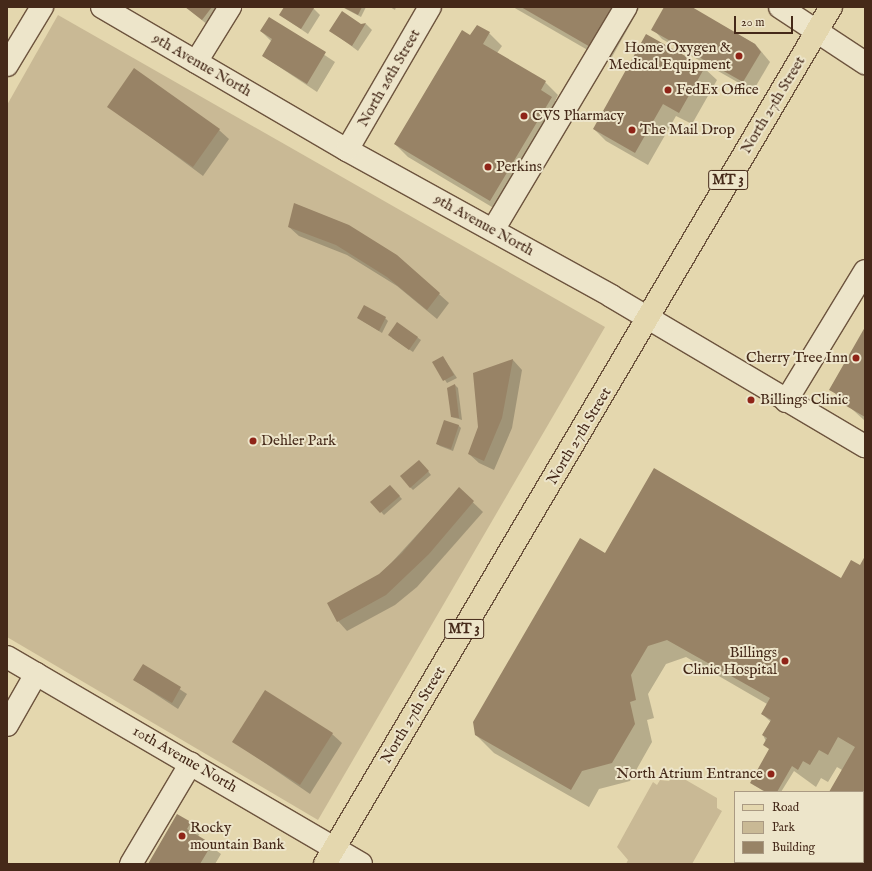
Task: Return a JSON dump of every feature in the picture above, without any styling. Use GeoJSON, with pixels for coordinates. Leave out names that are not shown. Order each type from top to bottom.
{"type":"FeatureCollection","features":[{"type":"Feature","properties":{"kind":"main road","name":"North 27th Street"},"geometry":{"type":"LineString","coordinates":[[329,856],[831,7]]}},
{"type":"Feature","properties":{"kind":"street"},"geometry":{"type":"LineString","coordinates":[[7,65],[42,7]]}},
{"type":"Feature","properties":{"kind":"street","name":"9th Avenue North"},"geometry":{"type":"LineString","coordinates":[[102,7],[348,150],[493,230],[865,446]]}},
{"type":"Feature","properties":{"kind":"street"},"geometry":{"type":"LineString","coordinates":[[196,62],[230,7]]}},
{"type":"Feature","properties":{"kind":"street","name":"North 26th Street"},"geometry":{"type":"LineString","coordinates":[[348,150],[430,7]]}},
{"type":"Feature","properties":{"kind":"street"},"geometry":{"type":"LineString","coordinates":[[493,230],[626,7]]}},
{"type":"Feature","properties":{"kind":"street"},"geometry":{"type":"LineString","coordinates":[[780,7],[816,34],[865,63]]}},
{"type":"Feature","properties":{"kind":"street"},"geometry":{"type":"LineString","coordinates":[[786,401],[865,271]]}},
{"type":"Feature","properties":{"kind":"street","name":"10th Avenue North"},"geometry":{"type":"LineString","coordinates":[[7,657],[319,836],[329,856],[361,864]]}},
{"type":"Feature","properties":{"kind":"street"},"geometry":{"type":"LineString","coordinates":[[7,725],[36,674]]}},
{"type":"Feature","properties":{"kind":"street"},"geometry":{"type":"LineString","coordinates":[[131,864],[191,762]]}},
{"type":"Feature","properties":{"kind":"green space","name":"Dehler Park"},"geometry":{"type":"Polygon","coordinates":[[[58,15],[605,327],[318,820],[7,637],[7,105],[58,15]]]}},
{"type":"Feature","properties":{"kind":"green space"},"geometry":{"type":"Polygon","coordinates":[[[679,776],[717,798],[717,808],[722,811],[692,864],[626,864],[628,860],[617,847],[653,782],[657,785],[660,780],[669,781],[672,777],[676,780],[679,776]]]}},
{"type":"Feature","properties":{"kind":"building"},"geometry":{"type":"Polygon","coordinates":[[[185,7],[212,7],[202,20],[185,7]]]}},
{"type":"Feature","properties":{"kind":"building"},"geometry":{"type":"Polygon","coordinates":[[[284,7],[314,8],[301,29],[279,15],[284,7]]]}},
{"type":"Feature","properties":{"kind":"building"},"geometry":{"type":"Polygon","coordinates":[[[343,7],[362,7],[358,15],[343,7]]]}},
{"type":"Feature","properties":{"kind":"building"},"geometry":{"type":"Polygon","coordinates":[[[521,7],[620,7],[592,48],[521,7]]]}},
{"type":"Feature","properties":{"kind":"building"},"geometry":{"type":"Polygon","coordinates":[[[664,7],[692,7],[755,44],[761,52],[743,82],[651,30],[664,7]]]}},
{"type":"Feature","properties":{"kind":"building"},"geometry":{"type":"Polygon","coordinates":[[[342,11],[361,24],[366,23],[352,46],[329,31],[342,11]]]}},
{"type":"Feature","properties":{"kind":"building"},"geometry":{"type":"Polygon","coordinates":[[[269,17],[326,52],[307,84],[262,56],[272,39],[260,31],[269,17]]]}},
{"type":"Feature","properties":{"kind":"building"},"geometry":{"type":"Polygon","coordinates":[[[477,25],[490,32],[483,44],[546,81],[541,90],[552,97],[490,201],[394,144],[462,30],[470,35],[477,25]]]}},
{"type":"Feature","properties":{"kind":"building"},"geometry":{"type":"Polygon","coordinates":[[[646,34],[705,67],[679,113],[663,104],[635,153],[593,129],[646,34]]]}},
{"type":"Feature","properties":{"kind":"building"},"geometry":{"type":"Polygon","coordinates":[[[134,68],[220,129],[193,167],[107,107],[134,68]]]}},
{"type":"Feature","properties":{"kind":"building"},"geometry":{"type":"Polygon","coordinates":[[[294,203],[349,225],[397,255],[440,293],[427,310],[387,277],[336,245],[288,227],[294,203]]]}},
{"type":"Feature","properties":{"kind":"building"},"geometry":{"type":"Polygon","coordinates":[[[364,305],[386,317],[379,331],[357,318],[364,305]]]}},
{"type":"Feature","properties":{"kind":"building"},"geometry":{"type":"Polygon","coordinates":[[[397,322],[418,337],[409,350],[388,335],[397,322]]]}},
{"type":"Feature","properties":{"kind":"building","name":"Cherry Tree Inn"},"geometry":{"type":"Polygon","coordinates":[[[865,327],[865,417],[843,404],[846,399],[829,390],[865,327]]]}},
{"type":"Feature","properties":{"kind":"building"},"geometry":{"type":"Polygon","coordinates":[[[443,356],[454,375],[443,381],[432,362],[443,356]]]}},
{"type":"Feature","properties":{"kind":"building"},"geometry":{"type":"Polygon","coordinates":[[[513,359],[502,418],[484,461],[468,454],[478,427],[473,373],[513,359]]]}},
{"type":"Feature","properties":{"kind":"building"},"geometry":{"type":"Polygon","coordinates":[[[455,384],[459,418],[451,417],[447,388],[455,384]]]}},
{"type":"Feature","properties":{"kind":"building"},"geometry":{"type":"Polygon","coordinates":[[[444,420],[459,425],[451,449],[436,444],[444,420]]]}},
{"type":"Feature","properties":{"kind":"building"},"geometry":{"type":"Polygon","coordinates":[[[419,460],[429,471],[410,488],[400,476],[419,460]]]}},
{"type":"Feature","properties":{"kind":"building","name":"Billings Clinic Hospital"},"geometry":{"type":"Polygon","coordinates":[[[654,468],[841,578],[851,560],[860,565],[865,556],[865,864],[749,864],[864,863],[864,791],[830,791],[855,747],[838,737],[828,755],[819,750],[810,765],[803,761],[798,770],[792,766],[778,791],[764,791],[750,783],[769,749],[763,745],[767,738],[762,735],[771,720],[761,714],[770,698],[667,640],[648,646],[631,675],[636,700],[630,702],[635,724],[612,763],[582,771],[571,790],[475,735],[473,722],[580,538],[605,553],[654,468]]]}},
{"type":"Feature","properties":{"kind":"building"},"geometry":{"type":"Polygon","coordinates":[[[390,485],[400,496],[380,513],[370,502],[390,485]]]}},
{"type":"Feature","properties":{"kind":"building"},"geometry":{"type":"Polygon","coordinates":[[[459,487],[474,501],[429,554],[386,595],[337,622],[327,603],[379,574],[402,553],[459,487]]]}},
{"type":"Feature","properties":{"kind":"building"},"geometry":{"type":"Polygon","coordinates":[[[143,664],[181,687],[172,703],[133,680],[143,664]]]}},
{"type":"Feature","properties":{"kind":"building"},"geometry":{"type":"Polygon","coordinates":[[[265,690],[333,733],[300,785],[232,742],[265,690]]]}},
{"type":"Feature","properties":{"kind":"building","name":"Rocky mountain Bank"},"geometry":{"type":"Polygon","coordinates":[[[177,814],[191,822],[187,829],[212,844],[200,864],[148,864],[177,814]]]}},
{"type":"Feature","properties":{"kind":"place","name":"Home Oxygen & Medical Equipment"},"geometry":{"type":"Point","coordinates":[739,56]}},
{"type":"Feature","properties":{"kind":"place","name":"FedEx Office"},"geometry":{"type":"Point","coordinates":[668,90]}},
{"type":"Feature","properties":{"kind":"place","name":"CVS Pharmacy"},"geometry":{"type":"Point","coordinates":[524,116]}},
{"type":"Feature","properties":{"kind":"place","name":"The Mail Drop"},"geometry":{"type":"Point","coordinates":[632,130]}},
{"type":"Feature","properties":{"kind":"place","name":"Perkins"},"geometry":{"type":"Point","coordinates":[488,167]}},
{"type":"Feature","properties":{"kind":"place","name":"Cherry Tree Inn"},"geometry":{"type":"Point","coordinates":[856,358]}},
{"type":"Feature","properties":{"kind":"place","name":"Billings Clinic"},"geometry":{"type":"Point","coordinates":[751,400]}},
{"type":"Feature","properties":{"kind":"place","name":"Dehler Park"},"geometry":{"type":"Point","coordinates":[253,441]}},
{"type":"Feature","properties":{"kind":"place","name":"Billings Clinic Hospital"},"geometry":{"type":"Point","coordinates":[785,661]}},
{"type":"Feature","properties":{"kind":"place","name":"North Atrium Entrance"},"geometry":{"type":"Point","coordinates":[771,774]}},
{"type":"Feature","properties":{"kind":"place","name":"Rocky mountain Bank"},"geometry":{"type":"Point","coordinates":[182,836]}}]}
